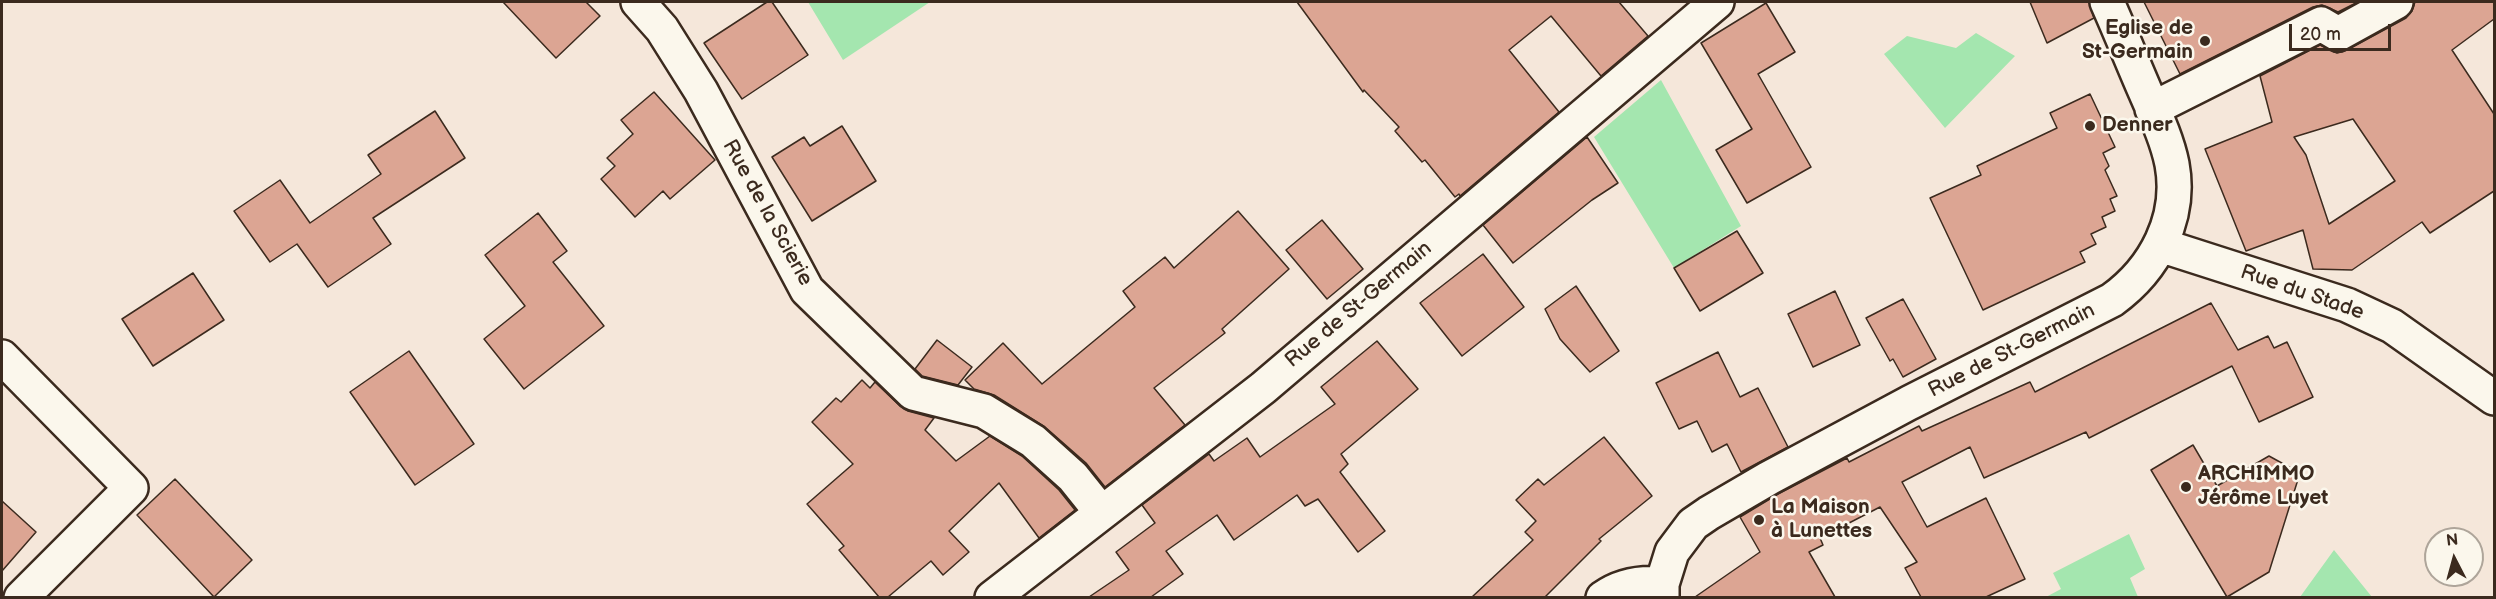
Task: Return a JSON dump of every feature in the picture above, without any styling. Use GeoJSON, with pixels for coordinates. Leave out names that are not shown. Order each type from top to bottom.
{"type":"FeatureCollection","features":[{"type":"Feature","properties":{"kind":"street","name":"Rue de la Scierie"},"geometry":{"type":"LineString","coordinates":[[638,2],[662,29],[701,91],[807,290],[913,393],[984,411],[1033,441],[1073,477],[1101,512]]}},
{"type":"Feature","properties":{"kind":"street","name":"Rue de St-Germain"},"geometry":{"type":"LineString","coordinates":[[992,597],[1263,388],[1717,2]]}},
{"type":"Feature","properties":{"kind":"street","name":"Rue de St-Germain"},"geometry":{"type":"LineString","coordinates":[[1662,591],[1666,567],[1678,541],[1693,524],[1709,513],[1769,478],[1906,405],[2112,300],[2132,286],[2149,265],[2169,222],[2175,189],[2172,163],[2107,2]]}},
{"type":"Feature","properties":{"kind":"street"},"geometry":{"type":"LineString","coordinates":[[2152,109],[2321,24],[2338,34],[2396,2]]}},
{"type":"Feature","properties":{"kind":"street","name":"Rue du Stade"},"geometry":{"type":"LineString","coordinates":[[2160,245],[2347,305],[2392,326],[2494,398]]}},
{"type":"Feature","properties":{"kind":"street"},"geometry":{"type":"LineString","coordinates":[[2,357],[131,488],[21,597]]}},
{"type":"Feature","properties":{"kind":"street"},"geometry":{"type":"LineString","coordinates":[[1603,597],[1612,591],[1642,583],[1662,591]]}},
{"type":"Feature","properties":{"kind":"green space"},"geometry":{"type":"Polygon","coordinates":[[[808,2],[930,2],[843,60],[808,2]]]}},
{"type":"Feature","properties":{"kind":"green space"},"geometry":{"type":"Polygon","coordinates":[[[1976,33],[2015,56],[1945,128],[1884,54],[1907,36],[1956,48],[1976,33]]]}},
{"type":"Feature","properties":{"kind":"green space"},"geometry":{"type":"Polygon","coordinates":[[[1661,80],[1741,226],[1674,268],[1594,137],[1661,80]]]}},
{"type":"Feature","properties":{"kind":"green space"},"geometry":{"type":"Polygon","coordinates":[[[2129,534],[2145,569],[2130,578],[2138,597],[2046,597],[2061,589],[2053,573],[2129,534]]]}},
{"type":"Feature","properties":{"kind":"green space"},"geometry":{"type":"Polygon","coordinates":[[[2334,550],[2372,597],[2300,597],[2334,550]]]}},
{"type":"Feature","properties":{"kind":"building"},"geometry":{"type":"Polygon","coordinates":[[[503,2],[586,2],[600,16],[556,58],[503,2]]]}},
{"type":"Feature","properties":{"kind":"building"},"geometry":{"type":"Polygon","coordinates":[[[767,2],[772,2],[808,55],[742,99],[704,43],[767,2]]]}},
{"type":"Feature","properties":{"kind":"building"},"geometry":{"type":"Polygon","coordinates":[[[1297,2],[1619,2],[1648,36],[1601,76],[1551,16],[1509,50],[1559,112],[1460,196],[1459,194],[1455,197],[1425,160],[1422,162],[1395,131],[1399,127],[1364,90],[1363,92],[1297,2]]]}},
{"type":"Feature","properties":{"kind":"building"},"geometry":{"type":"Polygon","coordinates":[[[2030,2],[2089,2],[2094,18],[2047,43],[2030,2]]]}},
{"type":"Feature","properties":{"kind":"building","name":"Eglise de St-Germain"},"geometry":{"type":"Polygon","coordinates":[[[2144,2],[2358,2],[2338,12],[2322,5],[2313,7],[2180,74],[2144,2]]]}},
{"type":"Feature","properties":{"kind":"building"},"geometry":{"type":"Polygon","coordinates":[[[2415,2],[2494,2],[2494,19],[2452,50],[2494,114],[2494,191],[2430,233],[2422,222],[2352,270],[2313,269],[2303,230],[2246,251],[2205,149],[2272,122],[2260,76],[2320,45],[2337,53],[2347,50],[2406,18],[2415,2]],[[2353,119],[2294,137],[2306,155],[2329,224],[2395,181],[2353,119]]]}},
{"type":"Feature","properties":{"kind":"building"},"geometry":{"type":"Polygon","coordinates":[[[1766,3],[1795,52],[1758,74],[1811,167],[1747,203],[1716,150],[1752,129],[1701,43],[1766,3]]]}},
{"type":"Feature","properties":{"kind":"building"},"geometry":{"type":"Polygon","coordinates":[[[654,92],[715,160],[670,199],[663,191],[635,217],[601,179],[615,166],[607,158],[633,134],[621,120],[654,92]]]}},
{"type":"Feature","properties":{"kind":"building"},"geometry":{"type":"Polygon","coordinates":[[[2090,94],[2115,147],[2103,153],[2109,166],[2105,170],[2117,196],[2110,199],[2115,211],[2102,217],[2106,227],[2091,234],[2096,244],[2080,252],[2085,262],[1983,310],[1930,198],[1981,175],[1977,166],[2057,128],[2050,113],[2090,94]]]}},
{"type":"Feature","properties":{"kind":"building"},"geometry":{"type":"Polygon","coordinates":[[[435,111],[465,158],[373,218],[391,244],[328,287],[297,244],[270,262],[234,211],[280,180],[310,223],[381,174],[368,155],[435,111]]]}},
{"type":"Feature","properties":{"kind":"building"},"geometry":{"type":"Polygon","coordinates":[[[842,126],[876,181],[812,221],[772,157],[804,137],[810,146],[842,126]]]}},
{"type":"Feature","properties":{"kind":"building"},"geometry":{"type":"Polygon","coordinates":[[[1587,137],[1618,183],[1592,200],[1513,263],[1483,225],[1587,137]]]}},
{"type":"Feature","properties":{"kind":"building"},"geometry":{"type":"Polygon","coordinates":[[[1238,211],[1289,269],[1222,329],[1225,333],[1154,388],[1185,425],[1105,487],[1086,463],[1045,427],[994,395],[974,389],[965,380],[1003,343],[1042,384],[1135,307],[1123,291],[1165,257],[1174,268],[1238,211]]]}},
{"type":"Feature","properties":{"kind":"building"},"geometry":{"type":"Polygon","coordinates":[[[538,213],[567,251],[553,262],[604,326],[524,389],[484,339],[525,306],[485,255],[538,213]]]}},
{"type":"Feature","properties":{"kind":"building"},"geometry":{"type":"Polygon","coordinates":[[[1322,220],[1363,269],[1327,299],[1286,250],[1322,220]]]}},
{"type":"Feature","properties":{"kind":"building"},"geometry":{"type":"Polygon","coordinates":[[[1737,231],[1763,273],[1700,311],[1674,268],[1737,231]]]}},
{"type":"Feature","properties":{"kind":"building"},"geometry":{"type":"Polygon","coordinates":[[[1483,254],[1524,307],[1462,356],[1420,303],[1483,254]]]}},
{"type":"Feature","properties":{"kind":"building"},"geometry":{"type":"Polygon","coordinates":[[[193,273],[224,320],[153,366],[122,319],[193,273]]]}},
{"type":"Feature","properties":{"kind":"building"},"geometry":{"type":"Polygon","coordinates":[[[1576,286],[1619,351],[1590,372],[1560,339],[1545,309],[1576,286]]]}},
{"type":"Feature","properties":{"kind":"building"},"geometry":{"type":"Polygon","coordinates":[[[1835,291],[1860,345],[1813,367],[1788,314],[1835,291]]]}},
{"type":"Feature","properties":{"kind":"building"},"geometry":{"type":"Polygon","coordinates":[[[1903,299],[1936,359],[1903,377],[1893,359],[1890,361],[1866,318],[1903,299]]]}},
{"type":"Feature","properties":{"kind":"building"},"geometry":{"type":"Polygon","coordinates":[[[2211,303],[2238,350],[2268,336],[2274,348],[2287,342],[2313,397],[2259,422],[2232,366],[2089,438],[2086,432],[1984,478],[1970,447],[1902,482],[1927,527],[1986,498],[2025,579],[1986,597],[1921,597],[1905,568],[1917,562],[1880,507],[1820,538],[1823,545],[1809,552],[1835,597],[1695,597],[1760,552],[1740,517],[1778,494],[1847,458],[1849,462],[1919,426],[1922,431],[2030,382],[2035,392],[2211,303]]]}},
{"type":"Feature","properties":{"kind":"building"},"geometry":{"type":"Polygon","coordinates":[[[937,340],[972,367],[958,385],[922,376],[915,369],[937,340]]]}},
{"type":"Feature","properties":{"kind":"building"},"geometry":{"type":"Polygon","coordinates":[[[1377,341],[1418,389],[1341,454],[1348,464],[1340,472],[1385,531],[1358,552],[1318,499],[1305,506],[1297,495],[1234,540],[1217,515],[1166,551],[1183,574],[1151,597],[1089,597],[1129,570],[1116,552],[1155,523],[1142,505],[1209,454],[1214,461],[1247,438],[1260,457],[1335,404],[1321,387],[1377,341]]]}},
{"type":"Feature","properties":{"kind":"building"},"geometry":{"type":"Polygon","coordinates":[[[409,351],[474,444],[415,485],[350,392],[409,351]]]}},
{"type":"Feature","properties":{"kind":"building"},"geometry":{"type":"Polygon","coordinates":[[[1718,352],[1740,397],[1758,388],[1788,447],[1741,472],[1727,444],[1712,452],[1697,421],[1679,429],[1656,383],[1718,352]]]}},
{"type":"Feature","properties":{"kind":"building"},"geometry":{"type":"Polygon","coordinates":[[[862,380],[870,388],[875,382],[908,411],[934,418],[925,430],[956,461],[990,436],[1022,456],[1059,490],[1075,510],[1039,538],[999,483],[949,531],[969,552],[943,575],[931,561],[888,597],[879,597],[839,550],[844,546],[807,504],[853,464],[812,422],[836,398],[841,402],[862,380]]]}},
{"type":"Feature","properties":{"kind":"building"},"geometry":{"type":"Polygon","coordinates":[[[1604,437],[1652,496],[1599,539],[1601,541],[1545,597],[1472,597],[1533,540],[1525,532],[1536,521],[1516,500],[1538,479],[1544,485],[1604,437]]]}},
{"type":"Feature","properties":{"kind":"building"},"geometry":{"type":"Polygon","coordinates":[[[2193,445],[2217,486],[2269,456],[2300,473],[2269,572],[2227,597],[2151,470],[2193,445]]]}},
{"type":"Feature","properties":{"kind":"building"},"geometry":{"type":"Polygon","coordinates":[[[175,479],[252,560],[214,597],[137,515],[175,479]]]}},
{"type":"Feature","properties":{"kind":"building"},"geometry":{"type":"Polygon","coordinates":[[[2,501],[36,532],[2,571],[2,501]]]}},
{"type":"Feature","properties":{"kind":"place","name":"Eglise de St-Germain"},"geometry":{"type":"Point","coordinates":[2205,41]}},
{"type":"Feature","properties":{"kind":"place","name":"Denner"},"geometry":{"type":"Point","coordinates":[2090,126]}},
{"type":"Feature","properties":{"kind":"place","name":"ARCHIMMO Jérôme Luyet"},"geometry":{"type":"Point","coordinates":[2186,487]}},
{"type":"Feature","properties":{"kind":"place","name":"La Maison à Lunettes"},"geometry":{"type":"Point","coordinates":[1759,520]}}]}
